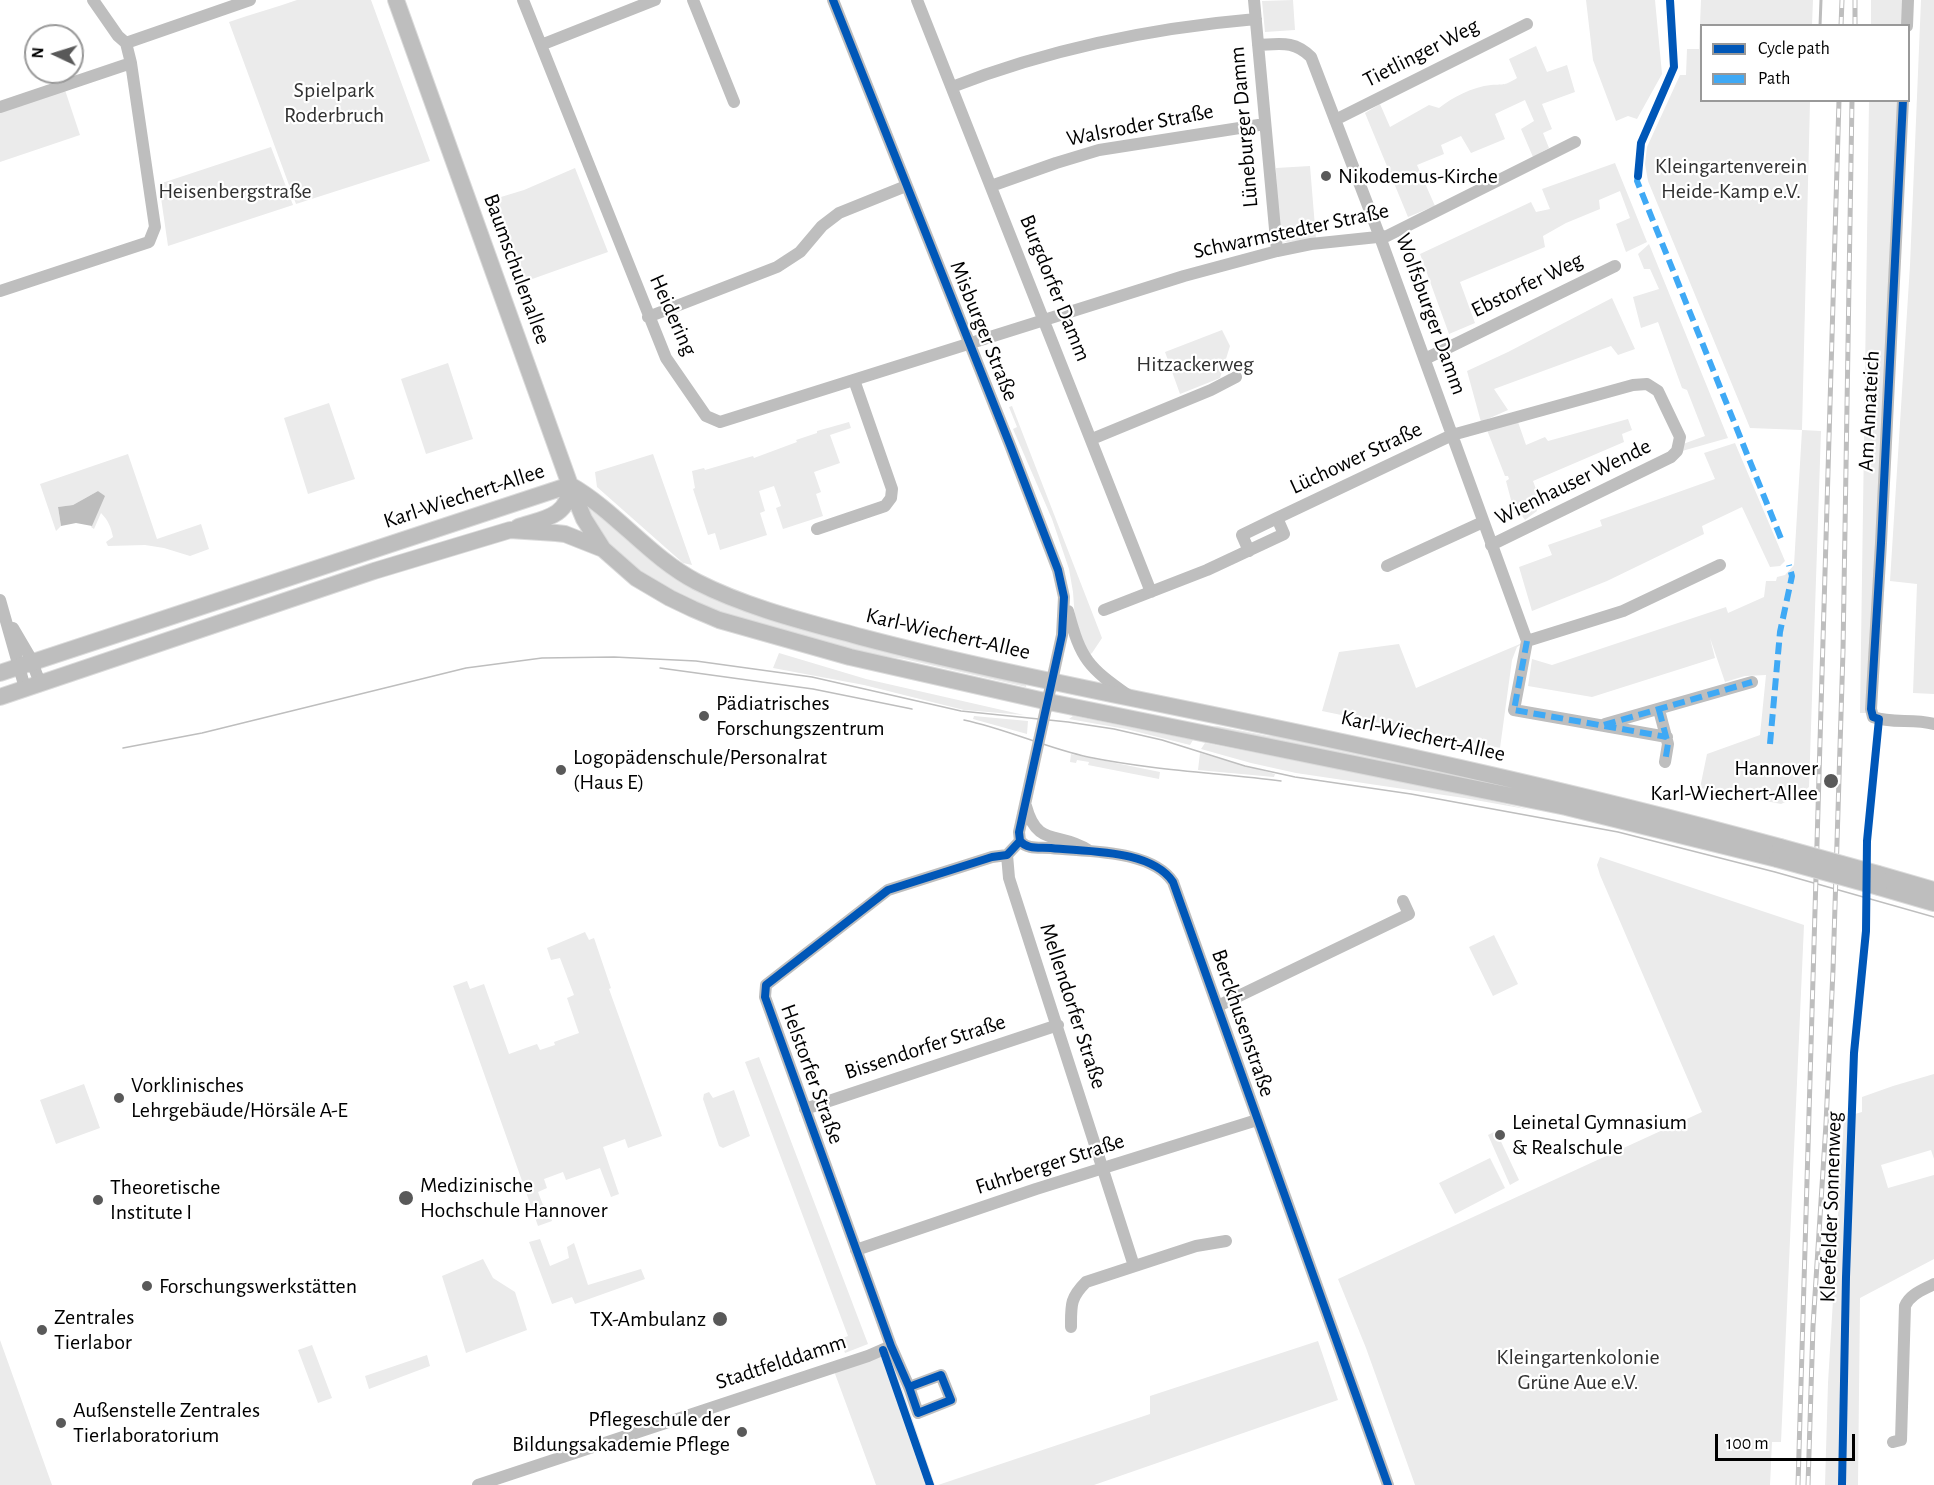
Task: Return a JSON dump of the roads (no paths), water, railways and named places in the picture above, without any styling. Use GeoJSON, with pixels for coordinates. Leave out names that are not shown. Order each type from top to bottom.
{"type":"FeatureCollection","features":[{"type":"Feature","properties":{"kind":"main road","name":"Baumschulenallee"},"geometry":{"type":"LineString","coordinates":[[396,0],[570,485],[584,519],[603,549]]}},
{"type":"Feature","properties":{"kind":"main road"},"geometry":{"type":"LineString","coordinates":[[510,530],[555,514],[566,505],[570,485]]}},
{"type":"Feature","properties":{"kind":"main road","name":"Karl-Wiechert-Allee"},"geometry":{"type":"LineString","coordinates":[[0,673],[570,485],[607,510],[670,566],[697,582],[750,604],[874,640],[1053,682],[1318,736],[1531,784],[1879,880],[1934,890]]}},
{"type":"Feature","properties":{"kind":"main road","name":"Karl-Wiechert-Allee"},"geometry":{"type":"LineString","coordinates":[[0,697],[374,571],[510,530],[565,534],[603,549],[636,578],[670,598],[719,620],[850,657],[1049,702],[1566,807],[1779,853]]}},
{"type":"Feature","properties":{"kind":"main road"},"geometry":{"type":"LineString","coordinates":[[303,573],[311,593]]}},
{"type":"Feature","properties":{"kind":"main road","name":"Karl-Wiechert-Allee"},"geometry":{"type":"LineString","coordinates":[[1879,880],[1934,903]]}},
{"type":"Feature","properties":{"kind":"street"},"geometry":{"type":"LineString","coordinates":[[0,291],[149,242],[155,227],[131,63],[126,43],[118,36],[93,0]]}},
{"type":"Feature","properties":{"kind":"street"},"geometry":{"type":"LineString","coordinates":[[126,43],[250,0]]}},
{"type":"Feature","properties":{"kind":"street","name":"Heidering"},"geometry":{"type":"LineString","coordinates":[[523,0],[666,358],[706,416],[720,422],[970,344]]}},
{"type":"Feature","properties":{"kind":"street"},"geometry":{"type":"LineString","coordinates":[[541,45],[655,0]]}},
{"type":"Feature","properties":{"kind":"street"},"geometry":{"type":"LineString","coordinates":[[693,0],[734,102]]}},
{"type":"Feature","properties":{"kind":"street","name":"Misburger Straße"},"geometry":{"type":"LineString","coordinates":[[833,0],[1051,548],[1064,597],[1062,635],[1053,682]]}},
{"type":"Feature","properties":{"kind":"street","name":"Burgdorfer Damm"},"geometry":{"type":"LineString","coordinates":[[917,0],[1151,592]]}},
{"type":"Feature","properties":{"kind":"street","name":"Lüneburger Damm"},"geometry":{"type":"LineString","coordinates":[[1254,0],[1277,251]]}},
{"type":"Feature","properties":{"kind":"street"},"geometry":{"type":"LineString","coordinates":[[1907,24],[1908,0]]}},
{"type":"Feature","properties":{"kind":"street"},"geometry":{"type":"LineString","coordinates":[[951,87],[988,72],[1102,41],[1202,24],[1256,18]]}},
{"type":"Feature","properties":{"kind":"street","name":"Tietlinger Weg"},"geometry":{"type":"LineString","coordinates":[[1335,120],[1527,24]]}},
{"type":"Feature","properties":{"kind":"street","name":"Wolfsburger Damm"},"geometry":{"type":"LineString","coordinates":[[1258,45],[1290,44],[1301,47],[1311,57],[1380,237],[1527,641]]}},
{"type":"Feature","properties":{"kind":"street"},"geometry":{"type":"LineString","coordinates":[[0,107],[131,63]]}},
{"type":"Feature","properties":{"kind":"street","name":"Am Annateich"},"geometry":{"type":"LineString","coordinates":[[1903,102],[1871,709],[1873,717],[1879,719],[1910,720],[1934,724]]}},
{"type":"Feature","properties":{"kind":"street","name":"Walsroder Straße"},"geometry":{"type":"LineString","coordinates":[[991,186],[1098,150],[1264,124]]}},
{"type":"Feature","properties":{"kind":"street","name":"Schwarmstedter Straße"},"geometry":{"type":"LineString","coordinates":[[970,344],[1149,286],[1277,251],[1311,244],[1386,236],[1575,142]]}},
{"type":"Feature","properties":{"kind":"street"},"geometry":{"type":"LineString","coordinates":[[648,316],[777,267],[800,252],[822,226],[839,213],[906,186]]}},
{"type":"Feature","properties":{"kind":"street","name":"Ebstorfer Weg"},"geometry":{"type":"LineString","coordinates":[[1425,359],[1615,266]]}},
{"type":"Feature","properties":{"kind":"street"},"geometry":{"type":"LineString","coordinates":[[1092,439],[1236,377]]}},
{"type":"Feature","properties":{"kind":"street"},"geometry":{"type":"LineString","coordinates":[[817,529],[885,506],[891,498],[892,489],[854,380]]}},
{"type":"Feature","properties":{"kind":"street","name":"Wienhauser Wende"},"geometry":{"type":"LineString","coordinates":[[1452,435],[1640,384],[1647,384],[1658,391],[1677,430],[1680,444],[1671,457],[1491,545]]}},
{"type":"Feature","properties":{"kind":"street","name":"Lüchower Straße"},"geometry":{"type":"LineString","coordinates":[[1104,610],[1249,551],[1242,535],[1452,435]]}},
{"type":"Feature","properties":{"kind":"street"},"geometry":{"type":"LineString","coordinates":[[1387,566],[1483,522]]}},
{"type":"Feature","properties":{"kind":"street"},"geometry":{"type":"LineString","coordinates":[[1666,737],[1514,710],[1527,641],[1623,611],[1720,565]]}},
{"type":"Feature","properties":{"kind":"street"},"geometry":{"type":"LineString","coordinates":[[1064,597],[1076,641],[1087,663],[1100,676],[1132,698]]}},
{"type":"Feature","properties":{"kind":"street"},"geometry":{"type":"LineString","coordinates":[[0,600],[26,664],[32,686]]}},
{"type":"Feature","properties":{"kind":"street"},"geometry":{"type":"LineString","coordinates":[[1007,855],[1020,841],[1019,832],[1053,682]]}},
{"type":"Feature","properties":{"kind":"street"},"geometry":{"type":"LineString","coordinates":[[1601,726],[1752,682]]}},
{"type":"Feature","properties":{"kind":"street"},"geometry":{"type":"LineString","coordinates":[[1659,710],[1668,744],[1665,762]]}},
{"type":"Feature","properties":{"kind":"street","name":"Berckhusenstraße"},"geometry":{"type":"LineString","coordinates":[[1026,805],[1031,822],[1041,834],[1077,843],[1088,850],[1157,866],[1171,878],[1189,923],[1387,1485]]}},
{"type":"Feature","properties":{"kind":"street","name":"Berckhusenstraße"},"geometry":{"type":"LineString","coordinates":[[1020,841],[1028,847],[1076,852],[1088,850]]}},
{"type":"Feature","properties":{"kind":"street","name":"Mellendorfer Straße"},"geometry":{"type":"LineString","coordinates":[[1007,855],[1009,878],[1134,1266]]}},
{"type":"Feature","properties":{"kind":"street","name":"Helstorfer Straße"},"geometry":{"type":"LineString","coordinates":[[909,1387],[891,1346],[765,997],[766,985],[888,891],[992,857],[1007,855]]}},
{"type":"Feature","properties":{"kind":"street"},"geometry":{"type":"LineString","coordinates":[[1218,1006],[1409,914],[1403,901]]}},
{"type":"Feature","properties":{"kind":"street","name":"Bissendorfer Straße"},"geometry":{"type":"LineString","coordinates":[[805,1109],[1058,1025]]}},
{"type":"Feature","properties":{"kind":"street","name":"Fuhrberger Straße"},"geometry":{"type":"LineString","coordinates":[[856,1250],[1036,1189],[1257,1120]]}},
{"type":"Feature","properties":{"kind":"street"},"geometry":{"type":"LineString","coordinates":[[1071,1327],[1074,1293],[1086,1282],[1196,1246],[1226,1241]]}},
{"type":"Feature","properties":{"kind":"street"},"geometry":{"type":"LineString","coordinates":[[1893,1442],[1900,1440],[1905,1306],[1914,1294],[1934,1284]]}},
{"type":"Feature","properties":{"kind":"street","name":"Stadtfelddamm"},"geometry":{"type":"LineString","coordinates":[[478,1485],[891,1346]]}},
{"type":"Feature","properties":{"kind":"waterway"},"geometry":{"type":"LineString","coordinates":[[1820,24],[1821,0]]}},
{"type":"Feature","properties":{"kind":"tram line"},"geometry":{"type":"LineString","coordinates":[[123,748],[202,733],[466,668],[542,658],[614,657],[696,661],[812,677],[961,711],[1114,729],[1162,740],[1245,766],[1295,777],[1411,794],[1618,832],[1775,872],[1934,917]]}},
{"type":"Feature","properties":{"kind":"tram line"},"geometry":{"type":"LineString","coordinates":[[660,668],[813,689],[912,709]]}},
{"type":"Feature","properties":{"kind":"tram line"},"geometry":{"type":"LineString","coordinates":[[964,720],[1088,757],[1160,768],[1281,781]]}},
{"type":"Feature","properties":{"kind":"railway"},"geometry":{"type":"LineString","coordinates":[[1841,24],[1842,0]]}},
{"type":"Feature","properties":{"kind":"railway"},"geometry":{"type":"LineString","coordinates":[[1855,0],[1855,24]]}},
{"type":"Feature","properties":{"kind":"railway"},"geometry":{"type":"LineString","coordinates":[[1798,1485],[1839,102]]}},
{"type":"Feature","properties":{"kind":"railway"},"geometry":{"type":"LineString","coordinates":[[1808,1485],[1813,1326],[1833,970],[1843,651],[1852,102]]}},
{"type":"Feature","properties":{"kind":"place","name":"Nikodemus-Kirche"},"geometry":{"type":"Point","coordinates":[1326,176]}},
{"type":"Feature","properties":{"kind":"place","name":"Pädiatrisches Forschungszentrum"},"geometry":{"type":"Point","coordinates":[704,716]}},
{"type":"Feature","properties":{"kind":"place","name":"Logopädenschule/Personalrat (Haus E)"},"geometry":{"type":"Point","coordinates":[561,770]}},
{"type":"Feature","properties":{"kind":"place","name":"Hannover Karl-Wiechert-Allee"},"geometry":{"type":"Point","coordinates":[1831,781]}},
{"type":"Feature","properties":{"kind":"place","name":"Vorklinisches Lehrgebäude/Hörsäle A-E"},"geometry":{"type":"Point","coordinates":[119,1098]}},
{"type":"Feature","properties":{"kind":"place","name":"Leinetal Gymnasium & Realschule"},"geometry":{"type":"Point","coordinates":[1500,1135]}},
{"type":"Feature","properties":{"kind":"place","name":"Medizinische Hochschule Hannover"},"geometry":{"type":"Point","coordinates":[406,1198]}},
{"type":"Feature","properties":{"kind":"place","name":"Theoretische Institute I"},"geometry":{"type":"Point","coordinates":[98,1200]}},
{"type":"Feature","properties":{"kind":"place","name":"Forschungswerkstätten"},"geometry":{"type":"Point","coordinates":[147,1286]}},
{"type":"Feature","properties":{"kind":"place","name":"TX-Ambulanz"},"geometry":{"type":"Point","coordinates":[720,1319]}},
{"type":"Feature","properties":{"kind":"place","name":"Zentrales Tierlabor"},"geometry":{"type":"Point","coordinates":[42,1330]}},
{"type":"Feature","properties":{"kind":"place","name":"Außenstelle Zentrales Tierlaboratorium"},"geometry":{"type":"Point","coordinates":[61,1423]}},
{"type":"Feature","properties":{"kind":"place","name":"Pflegeschule der Bildungsakademie Pflege"},"geometry":{"type":"Point","coordinates":[742,1432]}},
{"type":"Feature","properties":{"kind":"park label","name":"Spielpark Roderbruch"},"geometry":{"type":"Point","coordinates":[334,102]}},
{"type":"Feature","properties":{"kind":"park label","name":"Kleingartenverein Heide-Kamp e.V."},"geometry":{"type":"Point","coordinates":[1731,178]}},
{"type":"Feature","properties":{"kind":"park label","name":"Heisenbergstraße"},"geometry":{"type":"Point","coordinates":[235,191]}},
{"type":"Feature","properties":{"kind":"park label","name":"Hitzackerweg"},"geometry":{"type":"Point","coordinates":[1195,364]}},
{"type":"Feature","properties":{"kind":"park label","name":"Kleingartenkolonie Grüne Aue e.V."},"geometry":{"type":"Point","coordinates":[1578,1370]}}]}
